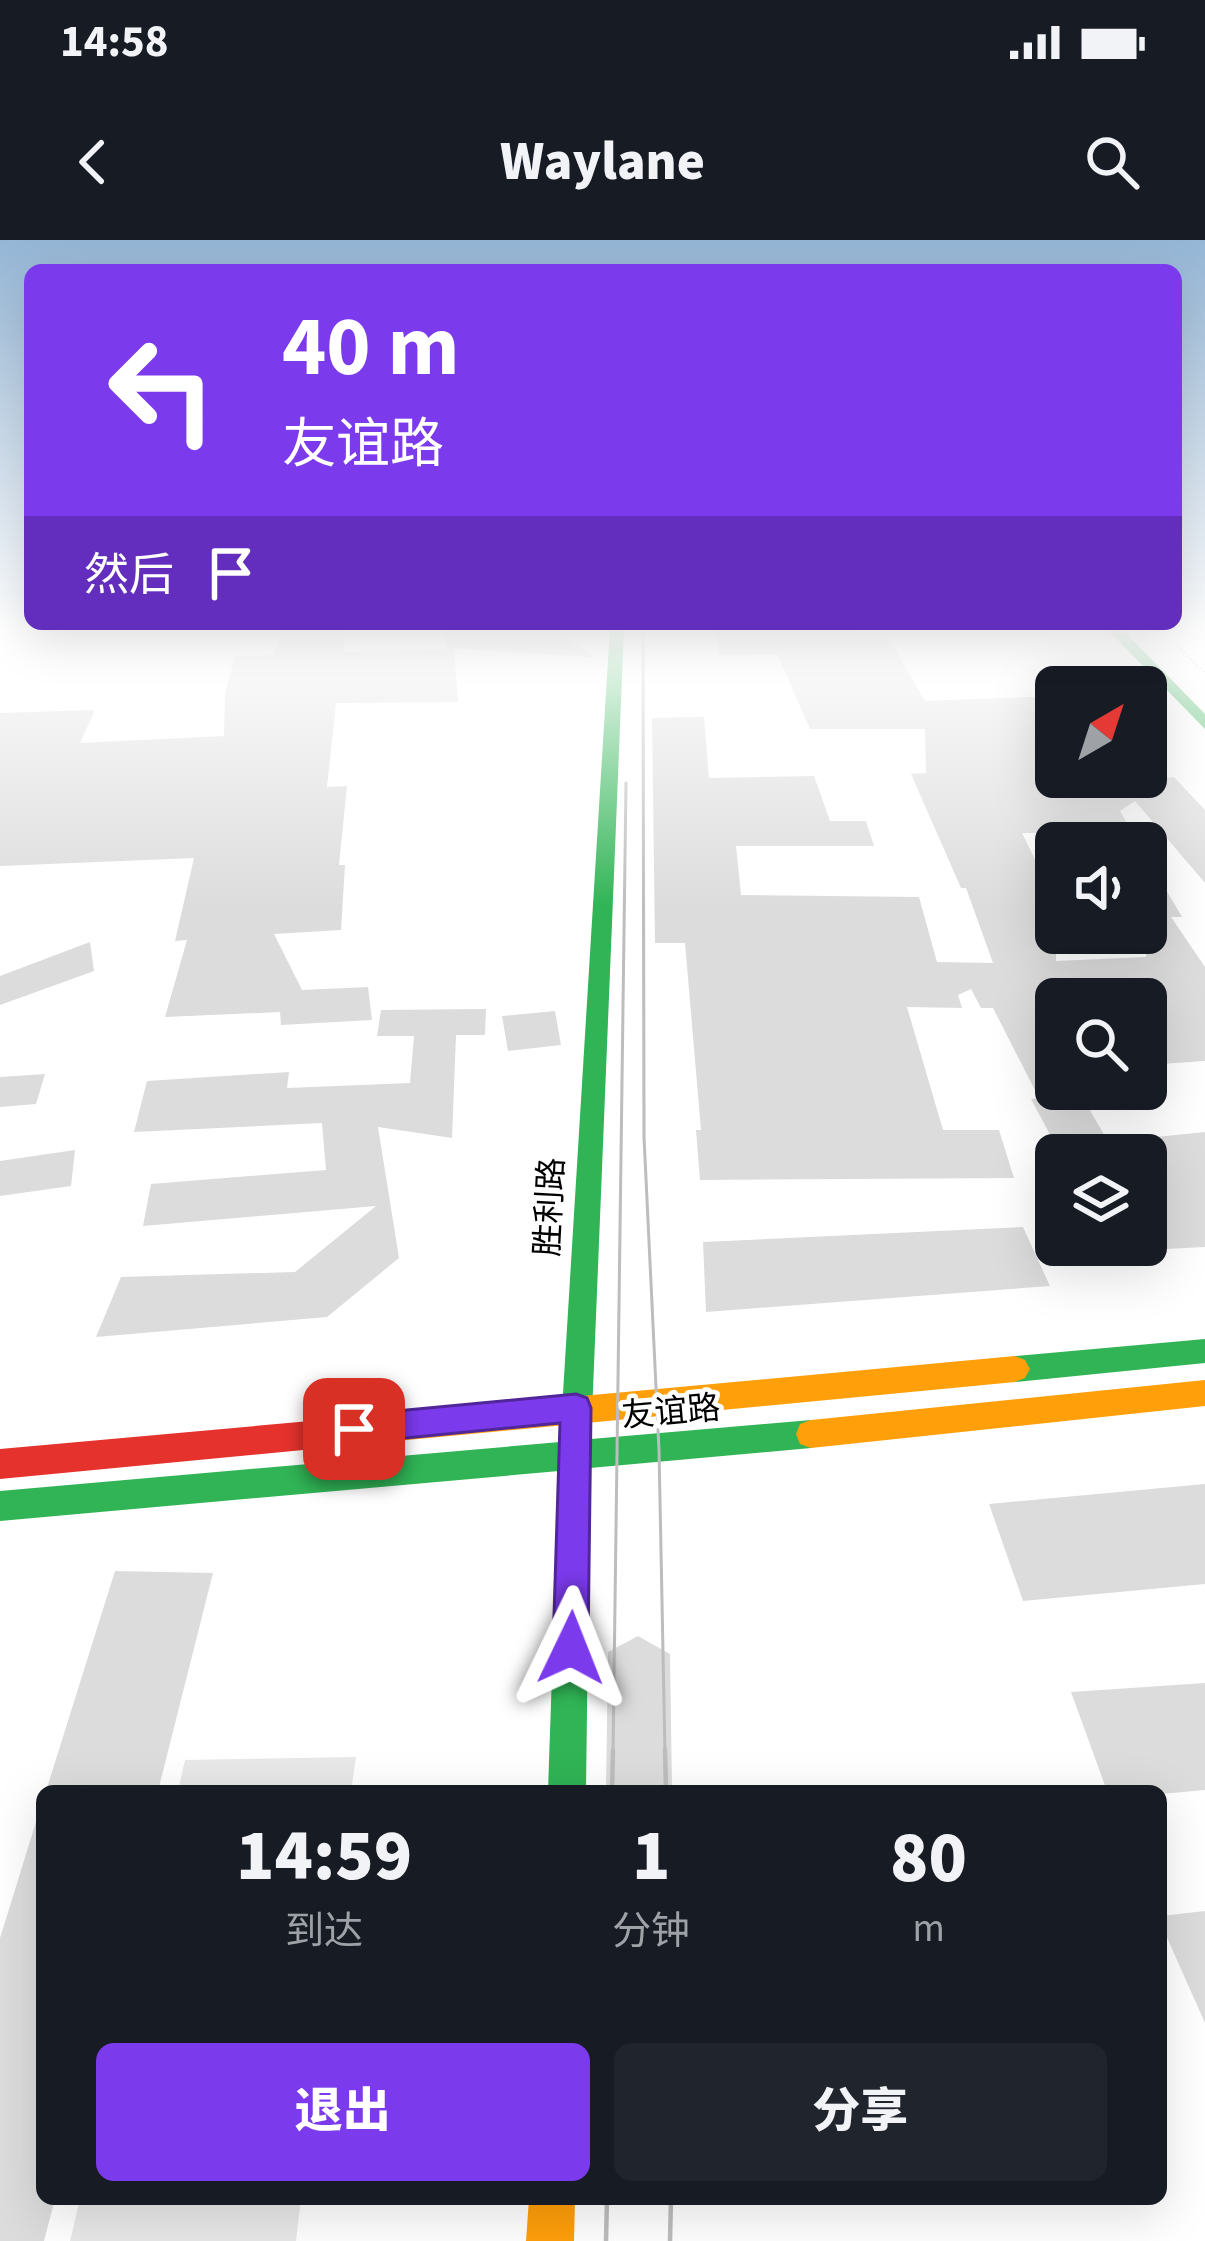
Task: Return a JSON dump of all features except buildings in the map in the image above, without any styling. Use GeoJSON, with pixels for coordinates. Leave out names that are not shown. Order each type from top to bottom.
{"type":"FeatureCollection","features":[{"type":"Feature","properties":{"kind":"main road","name":"胜利路"},"geometry":{"type":"LineString","coordinates":[[567,1785],[576,1408],[612,721]]}},
{"type":"Feature","properties":{"kind":"main road"},"geometry":{"type":"LineString","coordinates":[[1174,721],[1205,754]]}},
{"type":"Feature","properties":{"kind":"main road","name":"友谊路"},"geometry":{"type":"LineString","coordinates":[[0,1464],[1205,1351]]}},
{"type":"Feature","properties":{"kind":"main road","name":"友谊路"},"geometry":{"type":"LineString","coordinates":[[0,1506],[576,1457],[1205,1393]]}},
{"type":"Feature","properties":{"kind":"main road"},"geometry":{"type":"LineString","coordinates":[[550,2241],[552,2205]]}},
{"type":"Feature","properties":{"kind":"shaded area"},"geometry":{"type":"Polygon","coordinates":[[[356,1757],[352,1785],[179,1785],[185,1760],[356,1757]]]}},
{"type":"Feature","properties":{"kind":"shaded area"},"geometry":{"type":"Polygon","coordinates":[[[79,2205],[300,2205],[296,2241],[70,2241],[79,2205]]]}},
{"type":"Feature","properties":{"kind":"tram line"},"geometry":{"type":"LineString","coordinates":[[643,721],[644,1137],[659,1450],[665,1753]]}},
{"type":"Feature","properties":{"kind":"tram line"},"geometry":{"type":"LineString","coordinates":[[613,1753],[626,783]]}},
{"type":"Feature","properties":{"kind":"tram line"},"geometry":{"type":"LineString","coordinates":[[612,1785],[613,1750]]}},
{"type":"Feature","properties":{"kind":"tram line"},"geometry":{"type":"LineString","coordinates":[[665,1750],[666,1785]]}},
{"type":"Feature","properties":{"kind":"tram line"},"geometry":{"type":"LineString","coordinates":[[606,2241],[607,2205]]}},
{"type":"Feature","properties":{"kind":"tram line"},"geometry":{"type":"LineString","coordinates":[[670,2241],[671,2205]]}},
{"type":"Feature","properties":{"kind":"traffic: fast"},"geometry":{"type":"LineString","coordinates":[[567,1785],[576,1408],[612,721]]}},
{"type":"Feature","properties":{"kind":"traffic: fast"},"geometry":{"type":"LineString","coordinates":[[1015,1369],[1205,1351]]}},
{"type":"Feature","properties":{"kind":"traffic: fast"},"geometry":{"type":"LineString","coordinates":[[0,1506],[811,1434]]}},
{"type":"Feature","properties":{"kind":"traffic: slow"},"geometry":{"type":"LineString","coordinates":[[355,1431],[1015,1369]]}},
{"type":"Feature","properties":{"kind":"traffic: slow"},"geometry":{"type":"LineString","coordinates":[[811,1434],[1205,1393]]}},
{"type":"Feature","properties":{"kind":"traffic: slow"},"geometry":{"type":"LineString","coordinates":[[550,2241],[552,2205]]}},
{"type":"Feature","properties":{"kind":"traffic: jam"},"geometry":{"type":"LineString","coordinates":[[0,1464],[355,1431]]}},
{"type":"Feature","properties":{"kind":"route"},"geometry":{"type":"LineString","coordinates":[[354,1429],[576,1408],[571,1648]]}}]}
